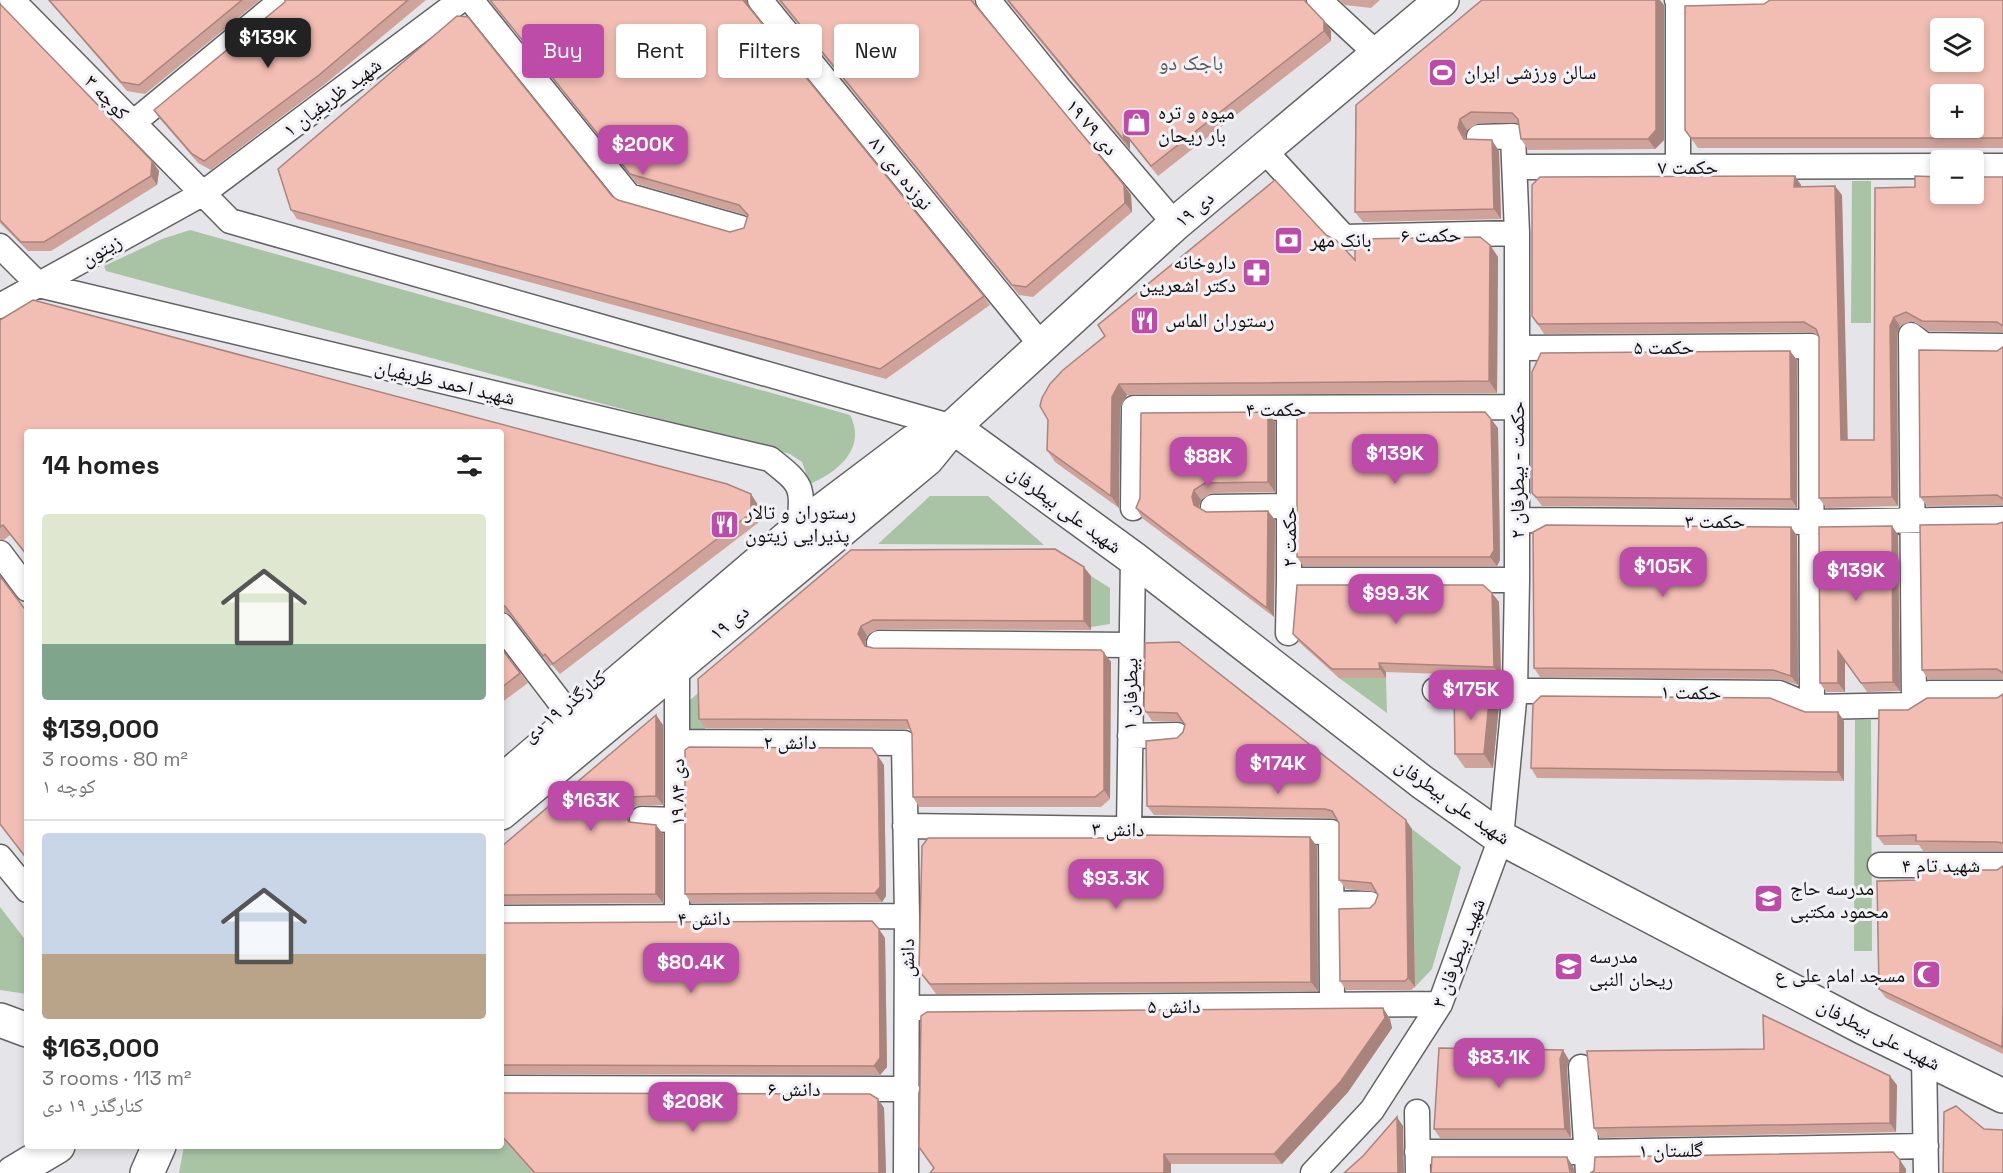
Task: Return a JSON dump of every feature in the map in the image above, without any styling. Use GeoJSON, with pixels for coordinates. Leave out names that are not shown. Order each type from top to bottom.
{"type":"FeatureCollection","features":[{"type":"Feature","properties":{"kind":"main road","name":"۱۹ دی"},"geometry":{"type":"LineString","coordinates":[[504,780],[920,465],[953,427],[1175,224],[1442,0]]}},
{"type":"Feature","properties":{"kind":"main road","name":"۱۹ دی"},"geometry":{"type":"LineString","coordinates":[[504,811],[617,718],[669,655],[799,528],[913,442],[953,427]]}},
{"type":"Feature","properties":{"kind":"main road","name":"شهید علی بیطرفان"},"geometry":{"type":"LineString","coordinates":[[953,427],[1133,558],[1422,782],[1501,838],[2003,1096]]}},
{"type":"Feature","properties":{"kind":"main road","name":"کنارگذر ۱۹ دی"},"geometry":{"type":"LineString","coordinates":[[504,754],[608,669],[669,655]]}},
{"type":"Feature","properties":{"kind":"main road"},"geometry":{"type":"LineString","coordinates":[[504,831],[602,749],[617,718]]}},
{"type":"Feature","properties":{"kind":"main road"},"geometry":{"type":"LineString","coordinates":[[0,1020],[24,1029]]}},
{"type":"Feature","properties":{"kind":"main road"},"geometry":{"type":"LineString","coordinates":[[13,1173],[53,1149]]}},
{"type":"Feature","properties":{"kind":"main road"},"geometry":{"type":"LineString","coordinates":[[147,1173],[159,1149]]}},
{"type":"Feature","properties":{"kind":"main road"},"geometry":{"type":"LineString","coordinates":[[158,1173],[161,1149]]}},
{"type":"Feature","properties":{"kind":"street","name":"کوچه ۳"},"geometry":{"type":"LineString","coordinates":[[12,0],[202,194]]}},
{"type":"Feature","properties":{"kind":"street"},"geometry":{"type":"LineString","coordinates":[[133,123],[282,0]]}},
{"type":"Feature","properties":{"kind":"street","name":"شهید ظریفیان ۱"},"geometry":{"type":"LineString","coordinates":[[202,194],[461,0]]}},
{"type":"Feature","properties":{"kind":"street"},"geometry":{"type":"LineString","coordinates":[[471,0],[629,196],[741,228]]}},
{"type":"Feature","properties":{"kind":"street","name":"نوزده دی ۸۱"},"geometry":{"type":"LineString","coordinates":[[760,0],[1042,346]]}},
{"type":"Feature","properties":{"kind":"street","name":"۱۹ دی ۷۹"},"geometry":{"type":"LineString","coordinates":[[988,0],[1059,88],[1175,224]]}},
{"type":"Feature","properties":{"kind":"street"},"geometry":{"type":"LineString","coordinates":[[1319,0],[1377,54]]}},
{"type":"Feature","properties":{"kind":"street"},"geometry":{"type":"LineString","coordinates":[[1678,167],[1678,1],[1770,0]]}},
{"type":"Feature","properties":{"kind":"street","name":"حکمت - بیطرفان ۲"},"geometry":{"type":"LineString","coordinates":[[1479,137],[1513,136],[1515,167],[1518,348],[1515,690],[1501,838]]}},
{"type":"Feature","properties":{"kind":"street","name":"حکمت ۶"},"geometry":{"type":"LineString","coordinates":[[1264,150],[1344,237],[1517,233]]}},
{"type":"Feature","properties":{"kind":"street","name":"حکمت ۷"},"geometry":{"type":"LineString","coordinates":[[1515,167],[1930,166]]}},
{"type":"Feature","properties":{"kind":"street"},"geometry":{"type":"LineString","coordinates":[[1984,166],[2003,166]]}},
{"type":"Feature","properties":{"kind":"street"},"geometry":{"type":"LineString","coordinates":[[202,194],[230,221],[953,427]]}},
{"type":"Feature","properties":{"kind":"street","name":"زيتون"},"geometry":{"type":"LineString","coordinates":[[0,306],[202,194]]}},
{"type":"Feature","properties":{"kind":"street"},"geometry":{"type":"LineString","coordinates":[[0,246],[39,285]]}},
{"type":"Feature","properties":{"kind":"street","name":"شهید احمد ظریفیان"},"geometry":{"type":"LineString","coordinates":[[39,285],[770,459],[795,479],[802,493],[799,528]]}},
{"type":"Feature","properties":{"kind":"street"},"geometry":{"type":"LineString","coordinates":[[1914,705],[1911,335],[1924,345],[2003,346]]}},
{"type":"Feature","properties":{"kind":"street","name":"حکمت ۵"},"geometry":{"type":"LineString","coordinates":[[1518,348],[1811,346],[1812,522]]}},
{"type":"Feature","properties":{"kind":"street","name":"حکمت ۴"},"geometry":{"type":"LineString","coordinates":[[1133,508],[1134,408],[1517,407]]}},
{"type":"Feature","properties":{"kind":"street","name":"حکمت ۲"},"geometry":{"type":"LineString","coordinates":[[1289,409],[1289,580],[1517,580]]}},
{"type":"Feature","properties":{"kind":"street"},"geometry":{"type":"LineString","coordinates":[[1213,507],[1289,506]]}},
{"type":"Feature","properties":{"kind":"street","name":"حکمت ۳"},"geometry":{"type":"LineString","coordinates":[[1517,520],[1812,522],[2003,519]]}},
{"type":"Feature","properties":{"kind":"street"},"geometry":{"type":"LineString","coordinates":[[1812,522],[1812,707]]}},
{"type":"Feature","properties":{"kind":"street"},"geometry":{"type":"LineString","coordinates":[[0,553],[24,585]]}},
{"type":"Feature","properties":{"kind":"street","name":"بیطرفان ۱"},"geometry":{"type":"LineString","coordinates":[[1129,829],[1133,558]]}},
{"type":"Feature","properties":{"kind":"street"},"geometry":{"type":"LineString","coordinates":[[1288,633],[1289,580]]}},
{"type":"Feature","properties":{"kind":"street"},"geometry":{"type":"LineString","coordinates":[[504,629],[563,706]]}},
{"type":"Feature","properties":{"kind":"street"},"geometry":{"type":"LineString","coordinates":[[879,643],[1131,645]]}},
{"type":"Feature","properties":{"kind":"street","name":"۱۹ دی ۸۴"},"geometry":{"type":"LineString","coordinates":[[669,655],[677,742],[677,918]]}},
{"type":"Feature","properties":{"kind":"street","name":"حکمت ۱"},"geometry":{"type":"LineString","coordinates":[[1435,690],[1779,693],[1812,707],[1914,705]]}},
{"type":"Feature","properties":{"kind":"street"},"geometry":{"type":"LineString","coordinates":[[1914,705],[1929,693],[2003,693]]}},
{"type":"Feature","properties":{"kind":"street"},"geometry":{"type":"LineString","coordinates":[[1130,736],[1177,735]]}},
{"type":"Feature","properties":{"kind":"street","name":"۲ دانش"},"geometry":{"type":"LineString","coordinates":[[677,742],[904,743]]}},
{"type":"Feature","properties":{"kind":"street","name":"دانش"},"geometry":{"type":"LineString","coordinates":[[904,743],[907,916],[906,1173]]}},
{"type":"Feature","properties":{"kind":"street"},"geometry":{"type":"LineString","coordinates":[[642,819],[677,820]]}},
{"type":"Feature","properties":{"kind":"street","name":"دانش ۳"},"geometry":{"type":"LineString","coordinates":[[905,826],[1331,832],[1332,903]]}},
{"type":"Feature","properties":{"kind":"street","name":"شهید بیطرفان ۳"},"geometry":{"type":"LineString","coordinates":[[1313,1173],[1372,1110],[1440,1004],[1501,838]]}},
{"type":"Feature","properties":{"kind":"street"},"geometry":{"type":"LineString","coordinates":[[0,857],[24,886]]}},
{"type":"Feature","properties":{"kind":"street","name":"شهید تام ۴"},"geometry":{"type":"LineString","coordinates":[[1880,865],[2003,865]]}},
{"type":"Feature","properties":{"kind":"street"},"geometry":{"type":"LineString","coordinates":[[1332,1005],[1332,903],[1370,904]]}},
{"type":"Feature","properties":{"kind":"street","name":"دانش ۴"},"geometry":{"type":"LineString","coordinates":[[504,918],[907,916]]}},
{"type":"Feature","properties":{"kind":"street","name":"دانش ۵"},"geometry":{"type":"LineString","coordinates":[[907,1008],[1440,1004]]}},
{"type":"Feature","properties":{"kind":"street"},"geometry":{"type":"LineString","coordinates":[[1924,1057],[1926,1173]]}},
{"type":"Feature","properties":{"kind":"street"},"geometry":{"type":"LineString","coordinates":[[1581,1067],[1588,1163]]}},
{"type":"Feature","properties":{"kind":"street","name":"۶ دانش"},"geometry":{"type":"LineString","coordinates":[[504,1088],[906,1089]]}},
{"type":"Feature","properties":{"kind":"street"},"geometry":{"type":"LineString","coordinates":[[1417,1112],[1418,1162]]}},
{"type":"Feature","properties":{"kind":"street","name":"گلستان ۱"},"geometry":{"type":"LineString","coordinates":[[1418,1162],[1631,1162],[1926,1146]]}},
{"type":"Feature","properties":{"kind":"green space"},"geometry":{"type":"Polygon","coordinates":[[[1852,181],[1871,181],[1871,323],[1851,323],[1852,181]]]}},
{"type":"Feature","properties":{"kind":"green space"},"geometry":{"type":"Polygon","coordinates":[[[190,230],[850,415],[855,438],[852,448],[839,466],[810,484],[802,462],[790,454],[106,271],[104,266],[162,239],[190,230]]]}},
{"type":"Feature","properties":{"kind":"green space"},"geometry":{"type":"Polygon","coordinates":[[[930,496],[988,496],[1044,545],[878,544],[930,496]]]}},
{"type":"Feature","properties":{"kind":"green space"},"geometry":{"type":"Polygon","coordinates":[[[1091,576],[1110,588],[1110,624],[1091,627],[1091,576]]]}},
{"type":"Feature","properties":{"kind":"green space"},"geometry":{"type":"Polygon","coordinates":[[[1339,678],[1386,678],[1387,713],[1339,678]]]}},
{"type":"Feature","properties":{"kind":"green space"},"geometry":{"type":"Polygon","coordinates":[[[704,688],[705,731],[683,730],[683,706],[704,688]]]}},
{"type":"Feature","properties":{"kind":"green space"},"geometry":{"type":"Polygon","coordinates":[[[1855,720],[1871,720],[1872,951],[1854,951],[1855,720]]]}},
{"type":"Feature","properties":{"kind":"green space"},"geometry":{"type":"Polygon","coordinates":[[[1412,829],[1461,867],[1432,969],[1415,987],[1412,829]]]}},
{"type":"Feature","properties":{"kind":"green space"},"geometry":{"type":"Polygon","coordinates":[[[0,907],[24,938],[24,994],[0,990],[0,907]]]}},
{"type":"Feature","properties":{"kind":"green space"},"geometry":{"type":"Polygon","coordinates":[[[504,1140],[533,1173],[179,1173],[183,1149],[504,1149],[504,1140]]]}},
{"type":"Feature","properties":{"kind":"building"},"geometry":{"type":"Polygon","coordinates":[[[49,0],[242,0],[139,85],[121,82],[49,0]]]}},
{"type":"Feature","properties":{"kind":"building"},"geometry":{"type":"Polygon","coordinates":[[[285,0],[408,0],[319,75],[204,161],[192,154],[154,110],[285,0]]]}},
{"type":"Feature","properties":{"kind":"building"},"geometry":{"type":"Polygon","coordinates":[[[490,0],[743,0],[763,24],[718,24],[718,78],[807,78],[984,296],[880,369],[291,210],[278,169],[457,16],[468,17],[612,196],[618,200],[730,232],[744,228],[748,215],[739,205],[630,174],[553,78],[604,78],[604,24],[522,24],[522,40],[490,0]]]}},
{"type":"Feature","properties":{"kind":"building"},"geometry":{"type":"Polygon","coordinates":[[[780,0],[971,0],[1124,185],[1125,203],[1026,287],[1012,285],[843,78],[919,78],[919,24],[834,24],[834,66],[822,52],[822,24],[800,24],[780,0]]]}},
{"type":"Feature","properties":{"kind":"building"},"geometry":{"type":"Polygon","coordinates":[[[1008,0],[1304,0],[1324,21],[1324,31],[1151,166],[1123,131],[1124,140],[1008,0]]]}},
{"type":"Feature","properties":{"kind":"building"},"geometry":{"type":"Polygon","coordinates":[[[1482,0],[1656,0],[1656,130],[1648,139],[1521,139],[1518,119],[1512,113],[1471,112],[1460,119],[1458,128],[1464,139],[1492,140],[1494,209],[1355,212],[1356,105],[1482,0]]]}},
{"type":"Feature","properties":{"kind":"building"},"geometry":{"type":"Polygon","coordinates":[[[1770,0],[2003,0],[2003,138],[1984,138],[1984,84],[1930,84],[1930,138],[1691,138],[1685,130],[1685,6],[1764,4],[1770,0]]]}},
{"type":"Feature","properties":{"kind":"building"},"geometry":{"type":"Polygon","coordinates":[[[0,4],[152,161],[151,176],[44,242],[21,242],[0,220],[0,4]]]}},
{"type":"Feature","properties":{"kind":"building"},"geometry":{"type":"Polygon","coordinates":[[[1795,176],[1794,187],[1835,186],[1841,440],[1874,440],[1875,188],[1915,187],[1915,176],[1930,177],[1930,204],[1984,204],[1984,177],[2003,177],[2003,326],[1997,322],[1922,321],[1906,312],[1894,317],[1890,326],[1892,497],[1819,498],[1819,337],[1816,329],[1804,322],[1538,324],[1532,316],[1532,185],[1540,177],[1795,176]]]}},
{"type":"Feature","properties":{"kind":"building"},"geometry":{"type":"Polygon","coordinates":[[[1275,180],[1326,235],[1336,240],[1355,260],[1355,239],[1480,237],[1490,245],[1489,381],[1119,384],[1112,397],[1111,496],[1047,450],[1048,420],[1040,406],[1042,398],[1050,384],[1063,370],[1105,336],[1098,325],[1275,180]]]}},
{"type":"Feature","properties":{"kind":"building"},"geometry":{"type":"Polygon","coordinates":[[[33,300],[727,484],[751,494],[751,513],[553,664],[545,654],[543,656],[504,606],[504,429],[24,429],[24,551],[3,525],[0,527],[0,320],[33,300]]]}},
{"type":"Feature","properties":{"kind":"building"},"geometry":{"type":"Polygon","coordinates":[[[2003,347],[2003,499],[1997,495],[1920,497],[1919,350],[1997,351],[2003,347]]]}},
{"type":"Feature","properties":{"kind":"building"},"geometry":{"type":"Polygon","coordinates":[[[1790,351],[1791,499],[1536,497],[1532,493],[1532,372],[1541,353],[1790,351]]]}},
{"type":"Feature","properties":{"kind":"building"},"geometry":{"type":"Polygon","coordinates":[[[1268,412],[1268,482],[1205,483],[1194,490],[1192,497],[1194,505],[1206,512],[1268,511],[1267,608],[1136,508],[1140,498],[1141,413],[1268,412]]]}},
{"type":"Feature","properties":{"kind":"building"},"geometry":{"type":"Polygon","coordinates":[[[1485,412],[1491,419],[1494,550],[1490,557],[1297,557],[1297,413],[1485,412]]]}},
{"type":"Feature","properties":{"kind":"building"},"geometry":{"type":"Polygon","coordinates":[[[2003,522],[2003,673],[1997,669],[1922,670],[1920,525],[2003,522]]]}},
{"type":"Feature","properties":{"kind":"building"},"geometry":{"type":"Polygon","coordinates":[[[1546,525],[1791,527],[1791,676],[1773,670],[1534,668],[1533,532],[1546,525]]]}},
{"type":"Feature","properties":{"kind":"building"},"geometry":{"type":"Polygon","coordinates":[[[1892,526],[1893,682],[1861,683],[1838,651],[1838,683],[1820,683],[1819,527],[1892,526]]]}},
{"type":"Feature","properties":{"kind":"building"},"geometry":{"type":"Polygon","coordinates":[[[1055,549],[1084,567],[1084,621],[873,620],[861,626],[858,634],[865,646],[873,648],[1101,650],[1104,653],[1104,790],[1095,797],[913,797],[912,734],[907,720],[699,719],[698,679],[851,550],[1055,549]]]}},
{"type":"Feature","properties":{"kind":"building"},"geometry":{"type":"Polygon","coordinates":[[[0,576],[24,608],[24,855],[0,824],[0,576]]]}},
{"type":"Feature","properties":{"kind":"building"},"geometry":{"type":"Polygon","coordinates":[[[1297,585],[1483,585],[1492,593],[1494,667],[1379,663],[1380,669],[1332,669],[1293,634],[1297,585]]]}},
{"type":"Feature","properties":{"kind":"building"},"geometry":{"type":"Polygon","coordinates":[[[1179,642],[1406,820],[1408,978],[1405,981],[1340,981],[1339,909],[1370,908],[1378,895],[1371,883],[1339,880],[1339,823],[1332,811],[1325,809],[1147,806],[1146,741],[1177,738],[1183,732],[1185,725],[1177,713],[1146,712],[1144,709],[1145,643],[1179,642]]]}},
{"type":"Feature","properties":{"kind":"building"},"geometry":{"type":"Polygon","coordinates":[[[504,652],[520,673],[504,686],[504,652]]]}},
{"type":"Feature","properties":{"kind":"building"},"geometry":{"type":"Polygon","coordinates":[[[1454,691],[1490,691],[1484,754],[1455,754],[1454,691]]]}},
{"type":"Feature","properties":{"kind":"building"},"geometry":{"type":"Polygon","coordinates":[[[2003,694],[2003,843],[1916,841],[1916,835],[1877,836],[1879,710],[1908,710],[1927,698],[1997,698],[2003,694]]]}},
{"type":"Feature","properties":{"kind":"building"},"geometry":{"type":"Polygon","coordinates":[[[1541,696],[1770,698],[1805,712],[1838,712],[1838,772],[1531,768],[1533,704],[1541,696]]]}},
{"type":"Feature","properties":{"kind":"building"},"geometry":{"type":"Polygon","coordinates":[[[656,715],[656,796],[629,797],[623,803],[621,810],[629,822],[656,825],[656,894],[504,895],[504,844],[656,715]]]}},
{"type":"Feature","properties":{"kind":"building"},"geometry":{"type":"Polygon","coordinates":[[[689,747],[872,748],[878,756],[880,887],[875,893],[685,894],[685,750],[689,747]]]}},
{"type":"Feature","properties":{"kind":"building"},"geometry":{"type":"Polygon","coordinates":[[[1143,835],[1310,837],[1311,982],[930,984],[919,971],[922,846],[928,838],[1139,838],[1143,835]]]}},
{"type":"Feature","properties":{"kind":"building"},"geometry":{"type":"Polygon","coordinates":[[[2003,866],[2002,1047],[1879,989],[1877,881],[1917,880],[1918,870],[1997,870],[2003,866]]]}},
{"type":"Feature","properties":{"kind":"building"},"geometry":{"type":"Polygon","coordinates":[[[872,921],[879,929],[880,1058],[874,1066],[504,1065],[504,923],[872,921]]]}},
{"type":"Feature","properties":{"kind":"building"},"geometry":{"type":"Polygon","coordinates":[[[1383,1008],[1385,1018],[1341,1081],[1274,1154],[1164,1154],[1164,1173],[930,1173],[934,1168],[919,1147],[921,1016],[927,1012],[1383,1008]]]}},
{"type":"Feature","properties":{"kind":"building"},"geometry":{"type":"Polygon","coordinates":[[[1763,1015],[1890,1076],[1890,1123],[1594,1128],[1587,1051],[1764,1049],[1763,1015]]]}},
{"type":"Feature","properties":{"kind":"building"},"geometry":{"type":"Polygon","coordinates":[[[1439,1048],[1563,1050],[1560,1059],[1565,1129],[1434,1129],[1439,1048]]]}},
{"type":"Feature","properties":{"kind":"building"},"geometry":{"type":"Polygon","coordinates":[[[504,1093],[870,1094],[878,1099],[879,1173],[535,1173],[504,1138],[504,1093]]]}},
{"type":"Feature","properties":{"kind":"building"},"geometry":{"type":"Polygon","coordinates":[[[1956,1106],[1984,1129],[2003,1130],[2003,1173],[1943,1173],[1944,1112],[1956,1106]]]}},
{"type":"Feature","properties":{"kind":"building"},"geometry":{"type":"Polygon","coordinates":[[[1397,1117],[1398,1173],[1344,1173],[1363,1156],[1397,1117]]]}},
{"type":"Feature","properties":{"kind":"building"},"geometry":{"type":"Polygon","coordinates":[[[1893,1152],[1900,1160],[1900,1173],[1590,1173],[1594,1171],[1595,1157],[1893,1152]]]}},
{"type":"Feature","properties":{"kind":"building"},"geometry":{"type":"Polygon","coordinates":[[[1432,1157],[1567,1157],[1572,1173],[1431,1173],[1432,1157]]]}},
{"type":"Feature","properties":{"kind":"place","name":"سالن ورزشی ایران"},"geometry":{"type":"Point","coordinates":[1443,72]}},
{"type":"Feature","properties":{"kind":"place","name":"میوه و تره بار ریحان"},"geometry":{"type":"Point","coordinates":[1137,123]}},
{"type":"Feature","properties":{"kind":"place","name":"بانک مهر"},"geometry":{"type":"Point","coordinates":[1289,240]}},
{"type":"Feature","properties":{"kind":"place","name":"داروخانه دکتر اشعریین"},"geometry":{"type":"Point","coordinates":[1257,273]}},
{"type":"Feature","properties":{"kind":"place","name":"رستوران الماس"},"geometry":{"type":"Point","coordinates":[1144,320]}},
{"type":"Feature","properties":{"kind":"place","name":"رستوران و تالار پذیرایی زیتون"},"geometry":{"type":"Point","coordinates":[724,524]}},
{"type":"Feature","properties":{"kind":"place","name":"مدرسه حاج محمود مکتبی"},"geometry":{"type":"Point","coordinates":[1769,899]}},
{"type":"Feature","properties":{"kind":"place","name":"مدرسه ریحان النبی"},"geometry":{"type":"Point","coordinates":[1568,967]}},
{"type":"Feature","properties":{"kind":"place","name":"مسجد امام علی ع"},"geometry":{"type":"Point","coordinates":[1926,975]}},
{"type":"Feature","properties":{"kind":"district","name":"باجک دو"},"geometry":{"type":"Point","coordinates":[1191,62]}}]}
